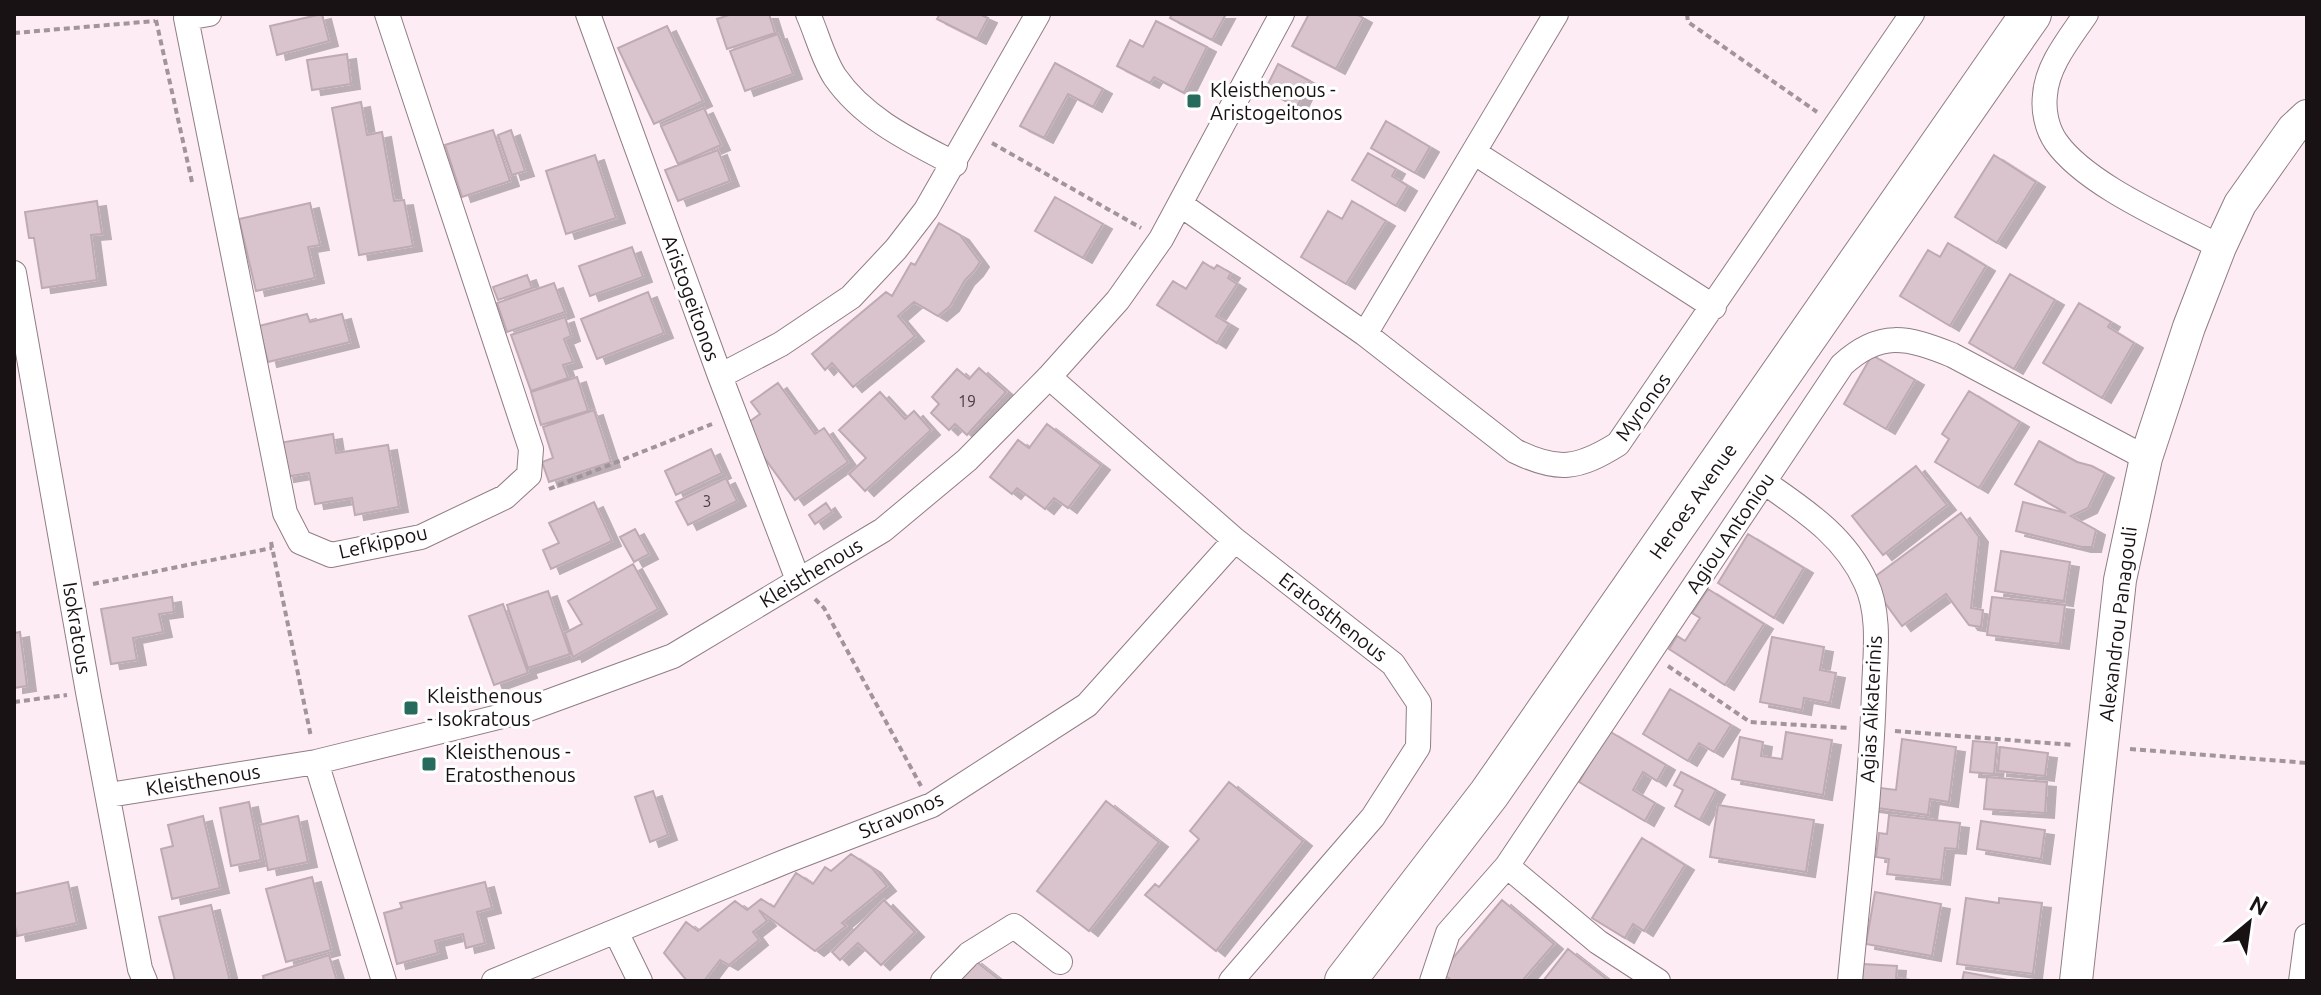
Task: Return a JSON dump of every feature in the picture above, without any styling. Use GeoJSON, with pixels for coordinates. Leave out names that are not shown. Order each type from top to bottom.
{"type":"FeatureCollection","features":[{"type":"Feature","properties":{"kind":"main road","name":"Heroes Avenue"},"geometry":{"type":"LineString","coordinates":[[1345,981],[1489,794],[2031,14]]}},
{"type":"Feature","properties":{"kind":"street"},"geometry":{"type":"LineString","coordinates":[[387,14],[531,449],[529,475],[519,484]]}},
{"type":"Feature","properties":{"kind":"street","name":"Aristogeitonos"},"geometry":{"type":"LineString","coordinates":[[588,14],[734,415],[798,580]]}},
{"type":"Feature","properties":{"kind":"street"},"geometry":{"type":"LineString","coordinates":[[808,14],[835,76],[867,111],[900,135],[955,164]]}},
{"type":"Feature","properties":{"kind":"street"},"geometry":{"type":"LineString","coordinates":[[720,376],[781,344],[851,297],[896,249],[926,210],[955,164],[1038,14]]}},
{"type":"Feature","properties":{"kind":"street","name":"Kleisthenous"},"geometry":{"type":"LineString","coordinates":[[109,795],[316,762],[523,711],[673,656],[883,530],[967,460],[1049,377],[1118,300],[1161,239],[1282,14]]}},
{"type":"Feature","properties":{"kind":"street"},"geometry":{"type":"LineString","coordinates":[[1365,334],[1556,14]]}},
{"type":"Feature","properties":{"kind":"street","name":"Myronos"},"geometry":{"type":"LineString","coordinates":[[1180,204],[1365,334],[1515,451],[1538,463],[1562,465],[1591,461],[1618,444],[1912,14]]}},
{"type":"Feature","properties":{"kind":"street"},"geometry":{"type":"LineString","coordinates":[[2086,14],[2050,73],[2044,93],[2045,118],[2054,140],[2099,181],[2220,247]]}},
{"type":"Feature","properties":{"kind":"street"},"geometry":{"type":"LineString","coordinates":[[197,16],[285,513],[300,542]]}},
{"type":"Feature","properties":{"kind":"street","name":"Alexandrou Panagouli"},"geometry":{"type":"LineString","coordinates":[[2076,981],[2120,580],[2146,458],[2189,327],[2240,204],[2293,129],[2307,116]]}},
{"type":"Feature","properties":{"kind":"street"},"geometry":{"type":"LineString","coordinates":[[1475,153],[1714,307]]}},
{"type":"Feature","properties":{"kind":"street","name":"Isokratous"},"geometry":{"type":"LineString","coordinates":[[14,273],[88,692],[140,969],[145,981]]}},
{"type":"Feature","properties":{"kind":"street","name":"Agiou Antoniou"},"geometry":{"type":"LineString","coordinates":[[1432,981],[1448,933],[1507,866],[1842,365],[1857,351],[1879,340],[1902,339],[1924,344],[1952,355],[2146,458]]}},
{"type":"Feature","properties":{"kind":"street","name":"Eratosthenous"},"geometry":{"type":"LineString","coordinates":[[1049,377],[1235,540],[1393,664],[1419,703],[1418,747],[1373,817],[1231,981]]}},
{"type":"Feature","properties":{"kind":"street","name":"Agias Aikaterinis"},"geometry":{"type":"LineString","coordinates":[[1764,482],[1829,530],[1851,556],[1868,586],[1876,630],[1873,729],[1850,981]]}},
{"type":"Feature","properties":{"kind":"street","name":"Lefkippou"},"geometry":{"type":"LineString","coordinates":[[300,542],[331,555],[421,537],[505,497],[519,484]]}},
{"type":"Feature","properties":{"kind":"street","name":"Stravonos"},"geometry":{"type":"LineString","coordinates":[[494,981],[932,805],[1087,705],[1235,540]]}},
{"type":"Feature","properties":{"kind":"street"},"geometry":{"type":"LineString","coordinates":[[316,762],[384,981]]}},
{"type":"Feature","properties":{"kind":"street"},"geometry":{"type":"LineString","coordinates":[[1507,866],[1598,942],[1658,981]]}},
{"type":"Feature","properties":{"kind":"street"},"geometry":{"type":"LineString","coordinates":[[943,981],[969,954],[1014,926],[1060,962]]}},
{"type":"Feature","properties":{"kind":"street"},"geometry":{"type":"LineString","coordinates":[[616,932],[640,981]]}},
{"type":"Feature","properties":{"kind":"street"},"geometry":{"type":"LineString","coordinates":[[2304,972],[2307,936]]}},
{"type":"Feature","properties":{"kind":"path"},"geometry":{"type":"LineString","coordinates":[[1687,14],[1688,22],[1837,125]]}},
{"type":"Feature","properties":{"kind":"path"},"geometry":{"type":"LineString","coordinates":[[14,33],[197,16]]}},
{"type":"Feature","properties":{"kind":"path"},"geometry":{"type":"LineString","coordinates":[[972,132],[1161,239]]}},
{"type":"Feature","properties":{"kind":"path"},"geometry":{"type":"LineString","coordinates":[[519,484],[550,489],[734,415]]}},
{"type":"Feature","properties":{"kind":"path"},"geometry":{"type":"LineString","coordinates":[[71,589],[300,542]]}},
{"type":"Feature","properties":{"kind":"path"},"geometry":{"type":"LineString","coordinates":[[798,580],[824,608],[932,805]]}},
{"type":"Feature","properties":{"kind":"path"},"geometry":{"type":"LineString","coordinates":[[1650,653],[1750,722],[2307,763]]}},
{"type":"Feature","properties":{"kind":"path"},"geometry":{"type":"LineString","coordinates":[[14,702],[88,692]]}},
{"type":"Feature","properties":{"kind":"building"},"geometry":{"type":"Polygon","coordinates":[[[322,14],[329,41],[277,55],[270,26],[322,14]]]}},
{"type":"Feature","properties":{"kind":"building"},"geometry":{"type":"Polygon","coordinates":[[[732,14],[769,14],[775,33],[727,49],[717,19],[732,14]]]}},
{"type":"Feature","properties":{"kind":"building"},"geometry":{"type":"Polygon","coordinates":[[[940,14],[979,14],[988,18],[977,39],[937,19],[940,14]]]}},
{"type":"Feature","properties":{"kind":"building"},"geometry":{"type":"Polygon","coordinates":[[[1172,14],[1226,14],[1212,40],[1170,18],[1172,14]]]}},
{"type":"Feature","properties":{"kind":"building"},"geometry":{"type":"Polygon","coordinates":[[[1309,14],[1356,14],[1363,18],[1336,69],[1292,46],[1309,14]]]}},
{"type":"Feature","properties":{"kind":"building"},"geometry":{"type":"Polygon","coordinates":[[[1156,21],[1207,47],[1184,93],[1154,77],[1150,83],[1117,66],[1130,40],[1143,47],[1156,21]]]}},
{"type":"Feature","properties":{"kind":"building"},"geometry":{"type":"Polygon","coordinates":[[[667,26],[703,101],[654,124],[618,48],[667,26]]]}},
{"type":"Feature","properties":{"kind":"building"},"geometry":{"type":"Polygon","coordinates":[[[778,34],[793,74],[745,91],[730,51],[778,34]]]}},
{"type":"Feature","properties":{"kind":"building"},"geometry":{"type":"Polygon","coordinates":[[[347,54],[351,84],[312,90],[307,60],[347,54]]]}},
{"type":"Feature","properties":{"kind":"building"},"geometry":{"type":"Polygon","coordinates":[[[1055,63],[1103,89],[1093,107],[1068,94],[1044,138],[1020,126],[1055,63]]]}},
{"type":"Feature","properties":{"kind":"building"},"geometry":{"type":"Polygon","coordinates":[[[1278,64],[1310,81],[1297,107],[1265,90],[1278,64]]]}},
{"type":"Feature","properties":{"kind":"building"},"geometry":{"type":"Polygon","coordinates":[[[361,102],[367,135],[382,132],[394,201],[404,200],[413,246],[359,255],[332,108],[361,102]]]}},
{"type":"Feature","properties":{"kind":"building"},"geometry":{"type":"Polygon","coordinates":[[[704,108],[721,145],[678,164],[661,126],[704,108]]]}},
{"type":"Feature","properties":{"kind":"building"},"geometry":{"type":"Polygon","coordinates":[[[1386,121],[1430,147],[1415,173],[1371,148],[1386,121]]]}},
{"type":"Feature","properties":{"kind":"building"},"geometry":{"type":"Polygon","coordinates":[[[493,130],[510,181],[462,197],[445,145],[493,130]]]}},
{"type":"Feature","properties":{"kind":"building"},"geometry":{"type":"Polygon","coordinates":[[[511,130],[525,171],[512,175],[498,135],[511,130]]]}},
{"type":"Feature","properties":{"kind":"building"},"geometry":{"type":"Polygon","coordinates":[[[718,150],[730,181],[678,201],[665,170],[718,150]]]}},
{"type":"Feature","properties":{"kind":"building"},"geometry":{"type":"Polygon","coordinates":[[[1368,153],[1396,169],[1392,176],[1408,186],[1396,206],[1352,180],[1368,153]]]}},
{"type":"Feature","properties":{"kind":"building"},"geometry":{"type":"Polygon","coordinates":[[[595,155],[616,218],[566,234],[546,171],[595,155]]]}},
{"type":"Feature","properties":{"kind":"building"},"geometry":{"type":"Polygon","coordinates":[[[1994,155],[2036,182],[1997,243],[1955,217],[1994,155]]]}},
{"type":"Feature","properties":{"kind":"building"},"geometry":{"type":"Polygon","coordinates":[[[1055,197],[1103,224],[1083,258],[1035,231],[1055,197]]]}},
{"type":"Feature","properties":{"kind":"building"},"geometry":{"type":"Polygon","coordinates":[[[97,201],[102,234],[91,235],[97,280],[42,288],[34,238],[29,238],[25,212],[97,201]]]}},
{"type":"Feature","properties":{"kind":"building"},"geometry":{"type":"Polygon","coordinates":[[[1352,201],[1386,221],[1346,284],[1301,257],[1328,211],[1342,219],[1352,201]]]}},
{"type":"Feature","properties":{"kind":"building"},"geometry":{"type":"Polygon","coordinates":[[[310,203],[320,245],[308,247],[315,278],[256,291],[239,219],[310,203]]]}},
{"type":"Feature","properties":{"kind":"building"},"geometry":{"type":"Polygon","coordinates":[[[939,223],[960,235],[980,262],[950,306],[938,316],[914,302],[898,316],[915,336],[853,387],[832,363],[825,370],[812,354],[886,292],[892,296],[911,263],[915,265],[939,223]]]}},
{"type":"Feature","properties":{"kind":"building"},"geometry":{"type":"Polygon","coordinates":[[[1948,243],[1986,266],[1950,326],[1900,296],[1928,250],[1940,257],[1948,243]]]}},
{"type":"Feature","properties":{"kind":"building"},"geometry":{"type":"Polygon","coordinates":[[[632,247],[643,277],[590,296],[579,266],[632,247]]]}},
{"type":"Feature","properties":{"kind":"building"},"geometry":{"type":"Polygon","coordinates":[[[1203,262],[1214,269],[1217,265],[1231,273],[1228,278],[1237,284],[1216,316],[1229,324],[1217,343],[1157,305],[1173,281],[1186,289],[1203,262]]]}},
{"type":"Feature","properties":{"kind":"building"},"geometry":{"type":"Polygon","coordinates":[[[2010,274],[2055,300],[2014,369],[1969,343],[2010,274]]]}},
{"type":"Feature","properties":{"kind":"building"},"geometry":{"type":"Polygon","coordinates":[[[527,275],[532,288],[498,300],[493,287],[527,275]]]}},
{"type":"Feature","properties":{"kind":"building"},"geometry":{"type":"Polygon","coordinates":[[[554,283],[565,312],[507,332],[497,303],[554,283]]]}},
{"type":"Feature","properties":{"kind":"building"},"geometry":{"type":"Polygon","coordinates":[[[648,292],[664,333],[597,359],[581,319],[648,292]]]}},
{"type":"Feature","properties":{"kind":"building"},"geometry":{"type":"Polygon","coordinates":[[[2079,303],[2111,322],[2108,327],[2134,343],[2102,398],[2043,363],[2079,303]]]}},
{"type":"Feature","properties":{"kind":"building"},"geometry":{"type":"Polygon","coordinates":[[[307,314],[310,322],[342,314],[350,342],[268,362],[259,326],[307,314]]]}},
{"type":"Feature","properties":{"kind":"building"},"geometry":{"type":"Polygon","coordinates":[[[565,317],[571,336],[564,339],[573,362],[563,365],[568,378],[531,391],[511,335],[565,317]]]}},
{"type":"Feature","properties":{"kind":"building"},"geometry":{"type":"Polygon","coordinates":[[[1872,355],[1915,380],[1886,429],[1844,404],[1872,355]]]}},
{"type":"Feature","properties":{"kind":"building"},"geometry":{"type":"Polygon","coordinates":[[[979,368],[1006,392],[967,435],[955,424],[949,430],[931,413],[939,404],[932,397],[957,369],[969,379],[979,368]]]}},
{"type":"Feature","properties":{"kind":"building"},"geometry":{"type":"Polygon","coordinates":[[[577,377],[588,411],[541,425],[531,392],[577,377]]]}},
{"type":"Feature","properties":{"kind":"building"},"geometry":{"type":"Polygon","coordinates":[[[778,383],[815,434],[824,428],[848,462],[795,500],[742,427],[760,414],[751,402],[778,383]]]}},
{"type":"Feature","properties":{"kind":"building"},"geometry":{"type":"Polygon","coordinates":[[[1969,391],[2020,422],[1979,488],[1935,462],[1949,439],[1942,434],[1969,391]]]}},
{"type":"Feature","properties":{"kind":"building"},"geometry":{"type":"Polygon","coordinates":[[[880,392],[905,419],[914,411],[931,430],[865,491],[849,474],[866,458],[839,430],[880,392]]]}},
{"type":"Feature","properties":{"kind":"building"},"geometry":{"type":"Polygon","coordinates":[[[594,410],[611,462],[549,482],[542,462],[553,458],[543,427],[594,410]]]}},
{"type":"Feature","properties":{"kind":"building"},"geometry":{"type":"Polygon","coordinates":[[[1047,424],[1101,465],[1068,508],[1054,498],[1045,509],[1017,488],[1012,494],[990,477],[1018,440],[1029,448],[1047,424]]]}},
{"type":"Feature","properties":{"kind":"building"},"geometry":{"type":"Polygon","coordinates":[[[333,434],[336,453],[388,445],[399,507],[355,515],[352,498],[315,504],[309,473],[285,477],[279,443],[333,434]]]}},
{"type":"Feature","properties":{"kind":"building"},"geometry":{"type":"Polygon","coordinates":[[[2039,441],[2105,473],[2088,508],[2071,516],[2096,530],[2092,547],[2016,531],[2023,502],[2066,513],[2015,484],[2039,441]]]}},
{"type":"Feature","properties":{"kind":"building"},"geometry":{"type":"Polygon","coordinates":[[[711,449],[722,473],[676,495],[665,471],[711,449]]]}},
{"type":"Feature","properties":{"kind":"building"},"geometry":{"type":"Polygon","coordinates":[[[1916,466],[1947,505],[1883,555],[1852,516],[1916,466]]]}},
{"type":"Feature","properties":{"kind":"building"},"geometry":{"type":"Polygon","coordinates":[[[726,478],[737,501],[688,525],[676,502],[726,478]]]}},
{"type":"Feature","properties":{"kind":"building"},"geometry":{"type":"Polygon","coordinates":[[[594,502],[612,541],[551,569],[543,550],[559,543],[549,523],[594,502]]]}},
{"type":"Feature","properties":{"kind":"building"},"geometry":{"type":"Polygon","coordinates":[[[826,503],[832,512],[815,524],[809,515],[826,503]]]}},
{"type":"Feature","properties":{"kind":"building"},"geometry":{"type":"Polygon","coordinates":[[[1961,513],[1979,537],[1971,608],[1983,610],[1981,627],[1969,625],[1946,594],[1902,626],[1869,581],[1961,513]]]}},
{"type":"Feature","properties":{"kind":"building"},"geometry":{"type":"Polygon","coordinates":[[[635,529],[649,554],[634,562],[620,537],[635,529]]]}},
{"type":"Feature","properties":{"kind":"building"},"geometry":{"type":"Polygon","coordinates":[[[1748,534],[1804,568],[1774,618],[1718,583],[1748,534]]]}},
{"type":"Feature","properties":{"kind":"building"},"geometry":{"type":"Polygon","coordinates":[[[2001,551],[2070,562],[2064,601],[1995,591],[2001,551]]]}},
{"type":"Feature","properties":{"kind":"building"},"geometry":{"type":"Polygon","coordinates":[[[633,564],[658,609],[573,657],[565,633],[582,624],[568,601],[633,564]]]}},
{"type":"Feature","properties":{"kind":"building"},"geometry":{"type":"Polygon","coordinates":[[[1708,589],[1764,624],[1725,685],[1669,649],[1677,636],[1685,641],[1700,618],[1692,613],[1708,589]]]}},
{"type":"Feature","properties":{"kind":"building"},"geometry":{"type":"Polygon","coordinates":[[[548,591],[570,654],[528,668],[507,605],[548,591]]]}},
{"type":"Feature","properties":{"kind":"building"},"geometry":{"type":"Polygon","coordinates":[[[172,597],[174,612],[159,614],[163,632],[133,638],[137,660],[111,664],[101,609],[172,597]]]}},
{"type":"Feature","properties":{"kind":"building"},"geometry":{"type":"Polygon","coordinates":[[[1992,597],[2065,605],[2060,644],[1987,635],[1992,597]]]}},
{"type":"Feature","properties":{"kind":"building"},"geometry":{"type":"Polygon","coordinates":[[[503,604],[528,673],[494,685],[469,616],[503,604]]]}},
{"type":"Feature","properties":{"kind":"building"},"geometry":{"type":"Polygon","coordinates":[[[20,632],[27,686],[14,688],[14,633],[20,632]]]}},
{"type":"Feature","properties":{"kind":"building"},"geometry":{"type":"Polygon","coordinates":[[[1772,637],[1824,647],[1820,670],[1836,673],[1830,703],[1804,698],[1802,710],[1760,702],[1772,637]]]}},
{"type":"Feature","properties":{"kind":"building"},"geometry":{"type":"Polygon","coordinates":[[[1670,689],[1731,725],[1714,752],[1699,743],[1688,761],[1643,734],[1670,689]]]}},
{"type":"Feature","properties":{"kind":"building"},"geometry":{"type":"Polygon","coordinates":[[[1609,731],[1666,765],[1657,781],[1643,772],[1633,790],[1655,803],[1645,821],[1579,782],[1609,731]]]}},
{"type":"Feature","properties":{"kind":"building"},"geometry":{"type":"Polygon","coordinates":[[[1786,732],[1832,740],[1823,795],[1732,779],[1740,737],[1763,742],[1761,756],[1782,759],[1786,732]]]}},
{"type":"Feature","properties":{"kind":"building"},"geometry":{"type":"Polygon","coordinates":[[[1902,739],[1956,747],[1949,802],[1930,799],[1928,815],[1870,807],[1873,787],[1896,790],[1902,739]]]}},
{"type":"Feature","properties":{"kind":"building"},"geometry":{"type":"Polygon","coordinates":[[[1973,741],[1997,743],[1994,774],[1970,772],[1973,741]]]}},
{"type":"Feature","properties":{"kind":"building"},"geometry":{"type":"Polygon","coordinates":[[[2000,747],[2048,753],[2045,776],[1998,771],[2000,747]]]}},
{"type":"Feature","properties":{"kind":"building"},"geometry":{"type":"Polygon","coordinates":[[[1681,772],[1716,790],[1700,820],[1675,806],[1683,790],[1674,785],[1681,772]]]}},
{"type":"Feature","properties":{"kind":"building"},"geometry":{"type":"Polygon","coordinates":[[[1987,777],[2047,782],[2045,813],[1984,809],[1987,777]]]}},
{"type":"Feature","properties":{"kind":"building"},"geometry":{"type":"Polygon","coordinates":[[[1229,782],[1303,841],[1216,951],[1145,895],[1155,884],[1159,887],[1199,839],[1190,831],[1229,782]]]}},
{"type":"Feature","properties":{"kind":"building"},"geometry":{"type":"Polygon","coordinates":[[[653,791],[668,835],[650,842],[635,797],[653,791]]]}},
{"type":"Feature","properties":{"kind":"building"},"geometry":{"type":"Polygon","coordinates":[[[1106,801],[1159,842],[1089,931],[1037,891],[1106,801]]]}},
{"type":"Feature","properties":{"kind":"building"},"geometry":{"type":"Polygon","coordinates":[[[249,802],[261,860],[231,866],[220,808],[249,802]]]}},
{"type":"Feature","properties":{"kind":"building"},"geometry":{"type":"Polygon","coordinates":[[[1718,805],[1814,820],[1806,872],[1710,857],[1718,805]]]}},
{"type":"Feature","properties":{"kind":"building"},"geometry":{"type":"Polygon","coordinates":[[[1889,815],[1960,823],[1957,849],[1945,848],[1941,880],[1887,874],[1889,859],[1876,857],[1879,833],[1887,834],[1889,815]]]}},
{"type":"Feature","properties":{"kind":"building"},"geometry":{"type":"Polygon","coordinates":[[[203,816],[220,888],[172,899],[161,849],[173,846],[168,825],[203,816]]]}},
{"type":"Feature","properties":{"kind":"building"},"geometry":{"type":"Polygon","coordinates":[[[298,816],[308,862],[268,870],[259,825],[298,816]]]}},
{"type":"Feature","properties":{"kind":"building"},"geometry":{"type":"Polygon","coordinates":[[[1981,821],[2045,830],[2041,859],[1977,849],[1981,821]]]}},
{"type":"Feature","properties":{"kind":"building"},"geometry":{"type":"Polygon","coordinates":[[[1642,838],[1685,865],[1644,931],[1633,924],[1625,938],[1592,918],[1642,838]]]}},
{"type":"Feature","properties":{"kind":"building"},"geometry":{"type":"Polygon","coordinates":[[[851,854],[872,868],[887,886],[842,923],[846,926],[815,951],[759,910],[767,921],[753,932],[759,940],[729,965],[720,960],[704,981],[687,981],[664,953],[686,922],[698,931],[735,901],[747,910],[761,899],[774,907],[796,873],[813,884],[825,867],[831,871],[851,854]]]}},
{"type":"Feature","properties":{"kind":"building"},"geometry":{"type":"Polygon","coordinates":[[[312,877],[331,950],[286,962],[266,889],[312,877]]]}},
{"type":"Feature","properties":{"kind":"building"},"geometry":{"type":"Polygon","coordinates":[[[68,882],[77,923],[17,936],[14,894],[68,882]]]}},
{"type":"Feature","properties":{"kind":"building"},"geometry":{"type":"Polygon","coordinates":[[[485,882],[492,908],[477,912],[485,943],[466,948],[463,934],[435,941],[438,953],[397,964],[384,913],[402,908],[400,903],[485,882]]]}},
{"type":"Feature","properties":{"kind":"building"},"geometry":{"type":"Polygon","coordinates":[[[1875,892],[1941,904],[1932,956],[1866,944],[1875,892]]]}},
{"type":"Feature","properties":{"kind":"building"},"geometry":{"type":"Polygon","coordinates":[[[1966,898],[1999,903],[1999,898],[2042,903],[2033,974],[1957,964],[1966,898]]]}},
{"type":"Feature","properties":{"kind":"building"},"geometry":{"type":"Polygon","coordinates":[[[884,900],[915,932],[881,965],[858,943],[840,960],[832,952],[884,900]]]}},
{"type":"Feature","properties":{"kind":"building"},"geometry":{"type":"Polygon","coordinates":[[[1502,900],[1554,944],[1522,981],[1452,981],[1441,972],[1502,900]]]}},
{"type":"Feature","properties":{"kind":"building"},"geometry":{"type":"Polygon","coordinates":[[[211,905],[230,981],[175,981],[159,917],[211,905]]]}},
{"type":"Feature","properties":{"kind":"building"},"geometry":{"type":"Polygon","coordinates":[[[1568,949],[1609,981],[1543,981],[1568,949]]]}},
{"type":"Feature","properties":{"kind":"building"},"geometry":{"type":"Polygon","coordinates":[[[329,955],[337,981],[264,981],[263,976],[329,955]]]}},
{"type":"Feature","properties":{"kind":"building"},"geometry":{"type":"Polygon","coordinates":[[[973,959],[1001,981],[956,981],[973,959]]]}},
{"type":"Feature","properties":{"kind":"building"},"geometry":{"type":"Polygon","coordinates":[[[1863,964],[1897,966],[1896,978],[1918,981],[1862,981],[1863,964]]]}},
{"type":"Feature","properties":{"kind":"building"},"geometry":{"type":"Polygon","coordinates":[[[1964,972],[2013,981],[1962,981],[1964,972]]]}},
{"type":"Feature","properties":{"kind":"place","name":"Kleisthenous - Aristogeitonos"},"geometry":{"type":"Point","coordinates":[1194,101]}},
{"type":"Feature","properties":{"kind":"place","name":"Kleisthenous - Isokratous"},"geometry":{"type":"Point","coordinates":[411,708]}},
{"type":"Feature","properties":{"kind":"place","name":"Kleisthenous - Eratosthenous"},"geometry":{"type":"Point","coordinates":[429,764]}}]}
